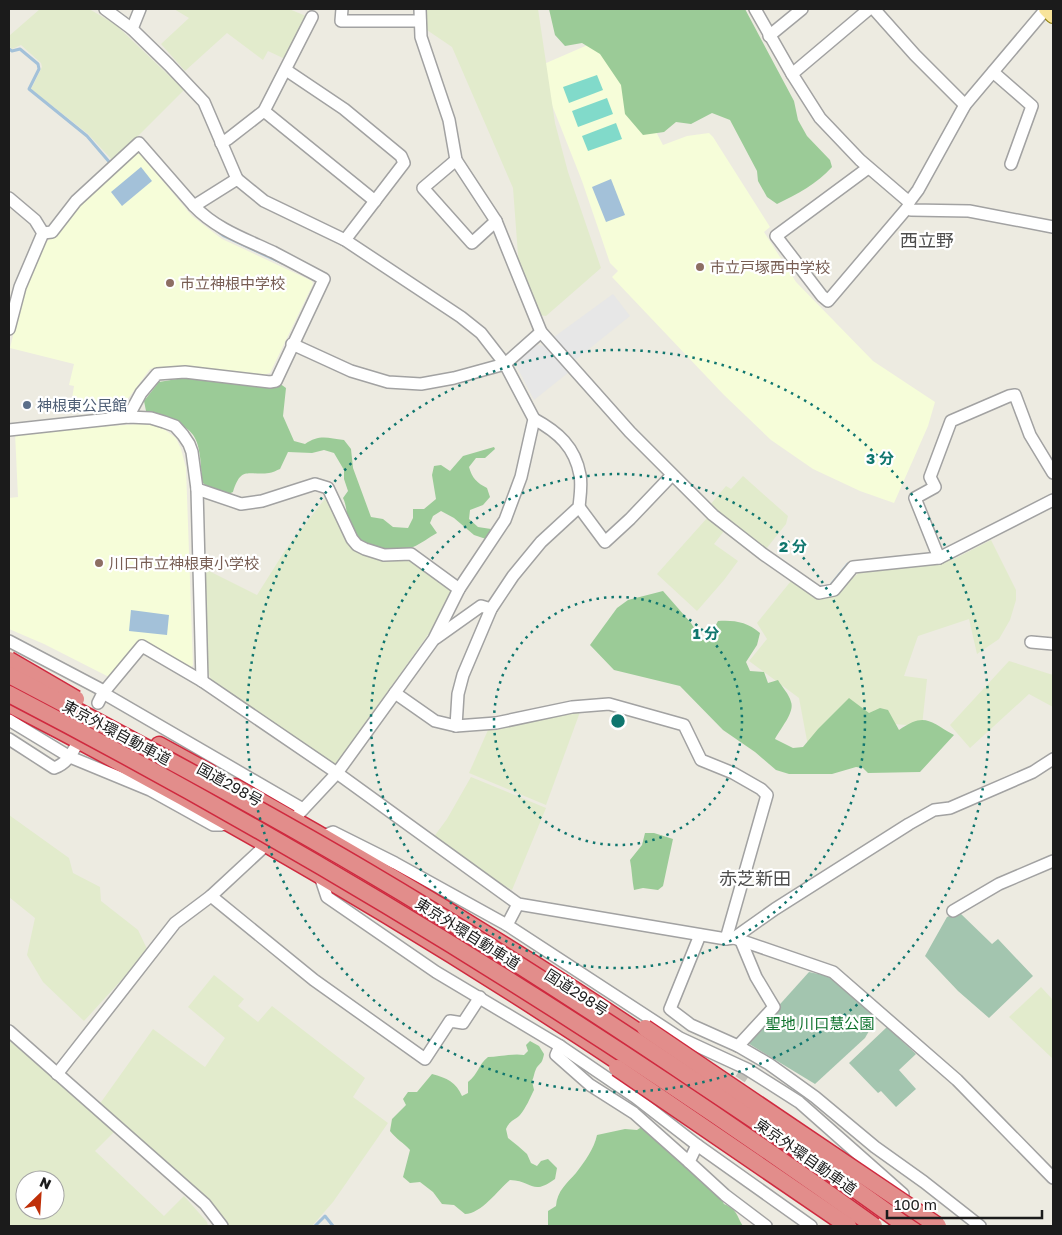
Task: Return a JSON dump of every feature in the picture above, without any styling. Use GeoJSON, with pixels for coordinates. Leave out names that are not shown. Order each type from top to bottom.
{"type":"FeatureCollection","features":[{"type":"Feature","properties":{"kind":"highway"},"geometry":{"type":"LineString","coordinates":[[9,660],[101,714],[177,764]]}},
{"type":"Feature","properties":{"kind":"highway","name":"国道298号"},"geometry":{"type":"LineString","coordinates":[[9,666],[298,814],[323,836],[506,946],[652,1041],[795,1137],[922,1226]]}},
{"type":"Feature","properties":{"kind":"highway","name":"東京外環自動車道"},"geometry":{"type":"LineString","coordinates":[[9,675],[177,764],[366,871],[563,993],[776,1134],[906,1226]]}},
{"type":"Feature","properties":{"kind":"highway","name":"東京外環自動車道"},"geometry":{"type":"LineString","coordinates":[[9,694],[248,823],[462,951],[678,1091],[874,1226]]}},
{"type":"Feature","properties":{"kind":"highway"},"geometry":{"type":"LineString","coordinates":[[9,704],[228,822],[378,911],[583,1038],[859,1226]]}},
{"type":"Feature","properties":{"kind":"highway"},"geometry":{"type":"LineString","coordinates":[[378,911],[437,952],[617,1068],[848,1226]]}},
{"type":"Feature","properties":{"kind":"highway"},"geometry":{"type":"LineString","coordinates":[[453,913],[546,963],[938,1226]]}},
{"type":"Feature","properties":{"kind":"main road"},"geometry":{"type":"LineString","coordinates":[[1046,9],[1053,16]]}},
{"type":"Feature","properties":{"kind":"street"},"geometry":{"type":"LineString","coordinates":[[105,9],[132,29],[204,102],[237,180],[264,201],[345,240],[461,317],[481,333],[505,364],[534,419],[549,427],[572,449],[580,476],[579,507],[605,542],[672,476]]}},
{"type":"Feature","properties":{"kind":"street"},"geometry":{"type":"LineString","coordinates":[[132,29],[140,9]]}},
{"type":"Feature","properties":{"kind":"street"},"geometry":{"type":"LineString","coordinates":[[342,9],[341,21],[420,15],[421,37],[449,120],[456,160],[496,221],[541,332],[672,476],[713,515],[762,554],[819,593],[834,590],[853,567],[939,558],[1053,500]]}},
{"type":"Feature","properties":{"kind":"street"},"geometry":{"type":"LineString","coordinates":[[755,9],[792,74],[820,118],[868,168],[908,204],[911,210],[969,210],[1053,226]]}},
{"type":"Feature","properties":{"kind":"street"},"geometry":{"type":"LineString","coordinates":[[770,36],[802,9]]}},
{"type":"Feature","properties":{"kind":"street"},"geometry":{"type":"LineString","coordinates":[[792,74],[869,9]]}},
{"type":"Feature","properties":{"kind":"street"},"geometry":{"type":"LineString","coordinates":[[874,9],[965,105]]}},
{"type":"Feature","properties":{"kind":"street"},"geometry":{"type":"LineString","coordinates":[[868,168],[776,236],[822,296],[828,301],[918,190],[965,105],[1046,9]]}},
{"type":"Feature","properties":{"kind":"street"},"geometry":{"type":"LineString","coordinates":[[221,143],[264,111],[312,17]]}},
{"type":"Feature","properties":{"kind":"street"},"geometry":{"type":"LineString","coordinates":[[286,70],[344,109],[401,156],[404,163],[345,240]]}},
{"type":"Feature","properties":{"kind":"street"},"geometry":{"type":"LineString","coordinates":[[993,72],[1032,106],[1011,164]]}},
{"type":"Feature","properties":{"kind":"street"},"geometry":{"type":"LineString","coordinates":[[264,111],[375,201]]}},
{"type":"Feature","properties":{"kind":"street"},"geometry":{"type":"LineString","coordinates":[[43,233],[52,232],[76,201],[139,142],[203,215],[227,232],[273,252],[324,279],[276,380],[270,382],[185,372],[157,374],[141,393],[128,417]]}},
{"type":"Feature","properties":{"kind":"street"},"geometry":{"type":"LineString","coordinates":[[456,160],[423,188],[472,243],[496,221]]}},
{"type":"Feature","properties":{"kind":"street"},"geometry":{"type":"LineString","coordinates":[[194,206],[237,180]]}},
{"type":"Feature","properties":{"kind":"street"},"geometry":{"type":"LineString","coordinates":[[9,198],[35,220],[43,233]]}},
{"type":"Feature","properties":{"kind":"street"},"geometry":{"type":"LineString","coordinates":[[9,329],[20,287],[43,233]]}},
{"type":"Feature","properties":{"kind":"street"},"geometry":{"type":"LineString","coordinates":[[292,344],[351,370],[388,382],[421,384],[454,378],[505,364],[541,332]]}},
{"type":"Feature","properties":{"kind":"street"},"geometry":{"type":"LineString","coordinates":[[939,558],[916,498],[936,487],[930,477],[951,421],[1015,395],[1030,435],[1053,473]]}},
{"type":"Feature","properties":{"kind":"street"},"geometry":{"type":"LineString","coordinates":[[9,430],[128,417],[151,418],[174,426],[189,444],[192,452],[197,488],[202,681]]}},
{"type":"Feature","properties":{"kind":"street"},"geometry":{"type":"LineString","coordinates":[[57,1074],[175,923],[211,896],[298,814],[338,773],[434,639],[459,590],[505,520],[521,477],[534,419]]}},
{"type":"Feature","properties":{"kind":"street"},"geometry":{"type":"LineString","coordinates":[[197,488],[241,504],[262,501],[315,484],[321,484],[328,488],[352,539],[357,545],[384,555],[411,554],[459,590]]}},
{"type":"Feature","properties":{"kind":"street"},"geometry":{"type":"LineString","coordinates":[[456,726],[458,694],[463,675],[491,609],[513,576],[536,549],[579,507]]}},
{"type":"Feature","properties":{"kind":"street"},"geometry":{"type":"LineString","coordinates":[[434,639],[481,606],[491,609]]}},
{"type":"Feature","properties":{"kind":"street"},"geometry":{"type":"LineString","coordinates":[[9,641],[298,814]]}},
{"type":"Feature","properties":{"kind":"street"},"geometry":{"type":"LineString","coordinates":[[1031,642],[1053,644]]}},
{"type":"Feature","properties":{"kind":"street"},"geometry":{"type":"LineString","coordinates":[[102,696],[142,646],[202,681],[338,773],[518,904],[734,940],[833,972],[957,1080],[1053,1178]]}},
{"type":"Feature","properties":{"kind":"street"},"geometry":{"type":"LineString","coordinates":[[395,693],[435,721],[456,726],[496,723],[572,706],[610,704],[684,725],[702,760],[733,773],[761,789],[767,796],[734,940],[774,1006],[738,1046]]}},
{"type":"Feature","properties":{"kind":"street"},"geometry":{"type":"LineString","coordinates":[[9,720],[70,757],[150,790],[213,825],[221,825],[228,822]]}},
{"type":"Feature","properties":{"kind":"street"},"geometry":{"type":"LineString","coordinates":[[9,739],[54,768],[60,766],[70,757],[77,744]]}},
{"type":"Feature","properties":{"kind":"street"},"geometry":{"type":"LineString","coordinates":[[734,940],[775,908],[917,819],[934,810],[950,808],[1033,772],[1053,760]]}},
{"type":"Feature","properties":{"kind":"street"},"geometry":{"type":"LineString","coordinates":[[323,836],[333,832],[508,925],[680,1038],[748,1069],[799,1102],[896,1189],[947,1226]]}},
{"type":"Feature","properties":{"kind":"street"},"geometry":{"type":"LineString","coordinates":[[954,911],[999,884],[1053,861]]}},
{"type":"Feature","properties":{"kind":"street"},"geometry":{"type":"LineString","coordinates":[[320,876],[327,897],[436,972],[560,1046],[635,1097],[811,1226]]}},
{"type":"Feature","properties":{"kind":"street"},"geometry":{"type":"LineString","coordinates":[[211,896],[314,980],[425,1059],[450,1021],[464,1023],[480,997]]}},
{"type":"Feature","properties":{"kind":"street"},"geometry":{"type":"LineString","coordinates":[[508,925],[518,904]]}},
{"type":"Feature","properties":{"kind":"street"},"geometry":{"type":"LineString","coordinates":[[700,935],[670,1009],[691,1024],[738,1046],[769,1064],[815,1097],[874,1146],[980,1226]]}},
{"type":"Feature","properties":{"kind":"street"},"geometry":{"type":"LineString","coordinates":[[9,1030],[205,1204],[222,1226]]}},
{"type":"Feature","properties":{"kind":"street"},"geometry":{"type":"LineString","coordinates":[[560,1046],[556,1055],[590,1085],[634,1113],[725,1195],[766,1226]]}},
{"type":"Feature","properties":{"kind":"street"},"geometry":{"type":"LineString","coordinates":[[748,1069],[755,1056]]}},
{"type":"Feature","properties":{"kind":"street"},"geometry":{"type":"LineString","coordinates":[[689,1162],[697,1144]]}},
{"type":"Feature","properties":{"kind":"shaded area"},"geometry":{"type":"Polygon","coordinates":[[[40,9],[89,9],[115,24],[184,90],[113,161],[88,134],[31,89],[42,67],[41,63],[21,45],[12,49],[9,46],[9,36],[40,9]]]}},
{"type":"Feature","properties":{"kind":"shaded area"},"geometry":{"type":"Polygon","coordinates":[[[174,9],[289,9],[306,16],[285,59],[268,51],[263,60],[227,33],[185,71],[161,44],[189,18],[174,9]]]}},
{"type":"Feature","properties":{"kind":"shaded area"},"geometry":{"type":"Polygon","coordinates":[[[424,9],[538,9],[555,123],[568,172],[601,268],[546,316],[539,315],[519,268],[513,188],[452,47],[424,28],[424,9]]]}},
{"type":"Feature","properties":{"kind":"shaded area","name":"市立戸塚西中学校"},"geometry":{"type":"Polygon","coordinates":[[[606,37],[663,145],[687,136],[709,133],[770,227],[764,232],[796,282],[873,361],[935,402],[928,426],[894,503],[860,491],[813,469],[771,440],[724,395],[612,277],[618,271],[610,263],[582,181],[537,67],[606,37]]]}},
{"type":"Feature","properties":{"kind":"shaded area"},"geometry":{"type":"Polygon","coordinates":[[[597,75],[603,90],[569,103],[563,87],[597,75]]]}},
{"type":"Feature","properties":{"kind":"shaded area"},"geometry":{"type":"Polygon","coordinates":[[[607,98],[613,114],[578,127],[572,111],[607,98]]]}},
{"type":"Feature","properties":{"kind":"shaded area"},"geometry":{"type":"Polygon","coordinates":[[[616,123],[622,139],[588,151],[582,136],[616,123]]]}},
{"type":"Feature","properties":{"kind":"shaded area","name":"市立神根中学校"},"geometry":{"type":"Polygon","coordinates":[[[134,154],[140,154],[192,216],[222,239],[312,281],[313,284],[270,373],[263,375],[158,367],[150,369],[124,404],[70,412],[74,386],[69,385],[74,364],[10,348],[23,294],[40,249],[80,201],[134,154]]]}},
{"type":"Feature","properties":{"kind":"shaded area"},"geometry":{"type":"Polygon","coordinates":[[[141,167],[152,181],[122,206],[111,192],[141,167]]]}},
{"type":"Feature","properties":{"kind":"shaded area"},"geometry":{"type":"Polygon","coordinates":[[[611,179],[625,215],[606,222],[592,187],[611,179]]]}},
{"type":"Feature","properties":{"kind":"shaded area"},"geometry":{"type":"Polygon","coordinates":[[[613,294],[630,316],[574,361],[554,337],[613,294]]]}},
{"type":"Feature","properties":{"kind":"shaded area"},"geometry":{"type":"Polygon","coordinates":[[[537,345],[546,346],[569,372],[534,400],[517,367],[519,359],[537,345]]]}},
{"type":"Feature","properties":{"kind":"shaded area","name":"川口市立神根東小学校"},"geometry":{"type":"Polygon","coordinates":[[[139,424],[152,425],[165,430],[176,438],[186,468],[193,665],[190,669],[145,640],[140,639],[128,658],[109,677],[44,644],[9,629],[9,498],[18,497],[15,433],[139,424]]]}},
{"type":"Feature","properties":{"kind":"shaded area"},"geometry":{"type":"Polygon","coordinates":[[[743,476],[788,516],[786,524],[766,549],[710,505],[726,486],[731,489],[743,476]]]}},
{"type":"Feature","properties":{"kind":"shaded area"},"geometry":{"type":"Polygon","coordinates":[[[327,496],[354,548],[411,558],[449,586],[451,591],[437,622],[337,763],[331,764],[212,682],[203,659],[205,569],[257,595],[286,549],[327,496]]]}},
{"type":"Feature","properties":{"kind":"shaded area"},"geometry":{"type":"Polygon","coordinates":[[[708,517],[724,531],[714,544],[738,561],[697,611],[657,574],[708,517]]]}},
{"type":"Feature","properties":{"kind":"shaded area"},"geometry":{"type":"Polygon","coordinates":[[[991,540],[1016,590],[1016,600],[1010,620],[999,639],[977,654],[969,619],[918,636],[904,676],[927,679],[922,726],[863,722],[808,746],[799,698],[749,661],[767,639],[757,623],[791,581],[818,596],[839,589],[860,572],[952,560],[991,540]]]}},
{"type":"Feature","properties":{"kind":"shaded area"},"geometry":{"type":"Polygon","coordinates":[[[131,610],[169,615],[167,635],[129,631],[131,610]]]}},
{"type":"Feature","properties":{"kind":"shaded area"},"geometry":{"type":"Polygon","coordinates":[[[1009,661],[1053,675],[1053,707],[1029,694],[970,748],[950,725],[1009,661]]]}},
{"type":"Feature","properties":{"kind":"shaded area"},"geometry":{"type":"Polygon","coordinates":[[[580,712],[546,805],[469,773],[488,730],[580,712]]]}},
{"type":"Feature","properties":{"kind":"shaded area"},"geometry":{"type":"Polygon","coordinates":[[[471,777],[546,808],[512,890],[491,878],[433,838],[447,819],[471,777]]]}},
{"type":"Feature","properties":{"kind":"shaded area"},"geometry":{"type":"Polygon","coordinates":[[[9,815],[69,858],[73,873],[100,887],[101,901],[138,930],[148,951],[84,1021],[43,982],[27,955],[35,918],[9,897],[9,815]]]}},
{"type":"Feature","properties":{"kind":"shaded area"},"geometry":{"type":"Polygon","coordinates":[[[214,975],[244,999],[238,1006],[258,1022],[272,1006],[365,1078],[353,1097],[388,1123],[333,1202],[312,1226],[227,1226],[99,1105],[153,1029],[205,1067],[225,1038],[188,1007],[214,975]]]}},
{"type":"Feature","properties":{"kind":"shaded area"},"geometry":{"type":"Polygon","coordinates":[[[1041,987],[1053,1000],[1053,1059],[1009,1017],[1041,987]]]}},
{"type":"Feature","properties":{"kind":"shaded area"},"geometry":{"type":"Polygon","coordinates":[[[9,1040],[114,1132],[95,1151],[164,1216],[184,1196],[207,1222],[208,1226],[9,1226],[9,1040]]]}},
{"type":"Feature","properties":{"kind":"green space"},"geometry":{"type":"Polygon","coordinates":[[[549,9],[745,9],[794,101],[798,120],[807,136],[830,160],[832,167],[813,184],[777,204],[767,197],[758,181],[757,171],[730,120],[712,113],[691,124],[676,122],[664,132],[643,135],[625,114],[621,85],[600,54],[582,43],[565,46],[555,35],[549,9]]]}},
{"type":"Feature","properties":{"kind":"green space"},"geometry":{"type":"Polygon","coordinates":[[[189,377],[279,383],[286,388],[283,416],[294,441],[305,444],[319,438],[344,440],[351,449],[353,468],[371,517],[383,519],[393,527],[408,528],[413,518],[413,509],[424,509],[436,499],[432,475],[434,466],[441,465],[450,471],[463,456],[494,447],[495,449],[485,458],[476,458],[469,467],[475,480],[487,488],[490,497],[483,505],[470,510],[469,519],[478,527],[491,529],[486,539],[474,535],[454,518],[441,511],[433,516],[430,523],[437,533],[413,547],[388,550],[379,549],[364,543],[357,538],[349,523],[343,498],[348,491],[344,479],[344,470],[334,453],[324,450],[312,453],[288,452],[280,469],[270,473],[243,475],[239,478],[233,492],[226,495],[210,489],[202,482],[199,450],[196,440],[191,433],[175,422],[146,411],[144,401],[159,382],[189,377]]]}},
{"type":"Feature","properties":{"kind":"green space"},"geometry":{"type":"Polygon","coordinates":[[[663,591],[691,623],[702,640],[711,634],[718,621],[741,623],[750,626],[760,633],[757,645],[746,662],[750,671],[764,672],[768,683],[778,680],[789,696],[792,706],[791,711],[775,739],[793,748],[803,747],[849,698],[869,713],[880,708],[888,710],[899,730],[915,721],[927,720],[954,735],[920,772],[868,773],[863,768],[856,767],[832,774],[789,774],[776,770],[755,752],[723,730],[680,686],[614,670],[590,645],[617,608],[628,600],[663,591]]]}},
{"type":"Feature","properties":{"kind":"green space"},"geometry":{"type":"Polygon","coordinates":[[[645,833],[654,833],[673,839],[663,886],[658,890],[643,888],[634,890],[630,860],[642,845],[645,833]]]}},
{"type":"Feature","properties":{"kind":"green space"},"geometry":{"type":"Polygon","coordinates":[[[959,912],[992,944],[998,939],[1033,976],[989,1018],[958,991],[925,956],[947,917],[959,912]]]}},
{"type":"Feature","properties":{"kind":"green space","name":"聖地 川口慧公園"},"geometry":{"type":"Polygon","coordinates":[[[809,972],[833,977],[877,1017],[865,1038],[815,1084],[746,1042],[809,972]]]}},
{"type":"Feature","properties":{"kind":"green space"},"geometry":{"type":"Polygon","coordinates":[[[887,1027],[916,1054],[899,1070],[916,1089],[896,1107],[881,1091],[878,1093],[849,1063],[887,1027]]]}},
{"type":"Feature","properties":{"kind":"green space"},"geometry":{"type":"Polygon","coordinates":[[[530,1041],[539,1046],[544,1054],[542,1062],[535,1072],[532,1081],[534,1090],[528,1103],[520,1115],[506,1129],[508,1138],[527,1154],[531,1163],[537,1166],[541,1161],[548,1159],[557,1168],[555,1179],[537,1187],[510,1180],[483,1206],[471,1213],[465,1214],[454,1205],[442,1204],[433,1192],[420,1182],[410,1183],[403,1177],[410,1150],[390,1131],[392,1119],[406,1105],[403,1099],[408,1092],[417,1092],[432,1074],[450,1081],[457,1087],[462,1096],[468,1093],[468,1082],[488,1057],[524,1055],[528,1051],[526,1045],[530,1041]]]}},
{"type":"Feature","properties":{"kind":"green space"},"geometry":{"type":"Polygon","coordinates":[[[643,1126],[690,1168],[721,1198],[724,1204],[734,1211],[743,1226],[548,1226],[548,1211],[556,1206],[560,1192],[586,1159],[597,1135],[625,1129],[637,1130],[643,1126]]]}},
{"type":"Feature","properties":{"kind":"waterway"},"geometry":{"type":"LineString","coordinates":[[9,49],[12,51],[20,49],[38,64],[39,69],[29,89],[87,136],[111,164]]}},
{"type":"Feature","properties":{"kind":"waterway"},"geometry":{"type":"LineString","coordinates":[[216,230],[224,236],[282,263]]}},
{"type":"Feature","properties":{"kind":"waterway"},"geometry":{"type":"LineString","coordinates":[[818,587],[830,586],[848,564],[851,564]]}},
{"type":"Feature","properties":{"kind":"waterway"},"geometry":{"type":"LineString","coordinates":[[315,1226],[325,1216],[333,1226]]}},
{"type":"Feature","properties":{"kind":"tunnel"},"geometry":{"type":"LineString","coordinates":[[731,1093],[747,1069]]}},
{"type":"Feature","properties":{"kind":"place","name":"市立戸塚西中学校"},"geometry":{"type":"Point","coordinates":[700,267]}},
{"type":"Feature","properties":{"kind":"place","name":"市立神根中学校"},"geometry":{"type":"Point","coordinates":[170,283]}},
{"type":"Feature","properties":{"kind":"place","name":"神根東公民館"},"geometry":{"type":"Point","coordinates":[27,405]}},
{"type":"Feature","properties":{"kind":"place","name":"川口市立神根東小学校"},"geometry":{"type":"Point","coordinates":[99,563]}},
{"type":"Feature","properties":{"kind":"district","name":"西立野"},"geometry":{"type":"Point","coordinates":[927,240]}},
{"type":"Feature","properties":{"kind":"district","name":"赤芝新田"},"geometry":{"type":"Point","coordinates":[755,878]}}]}
